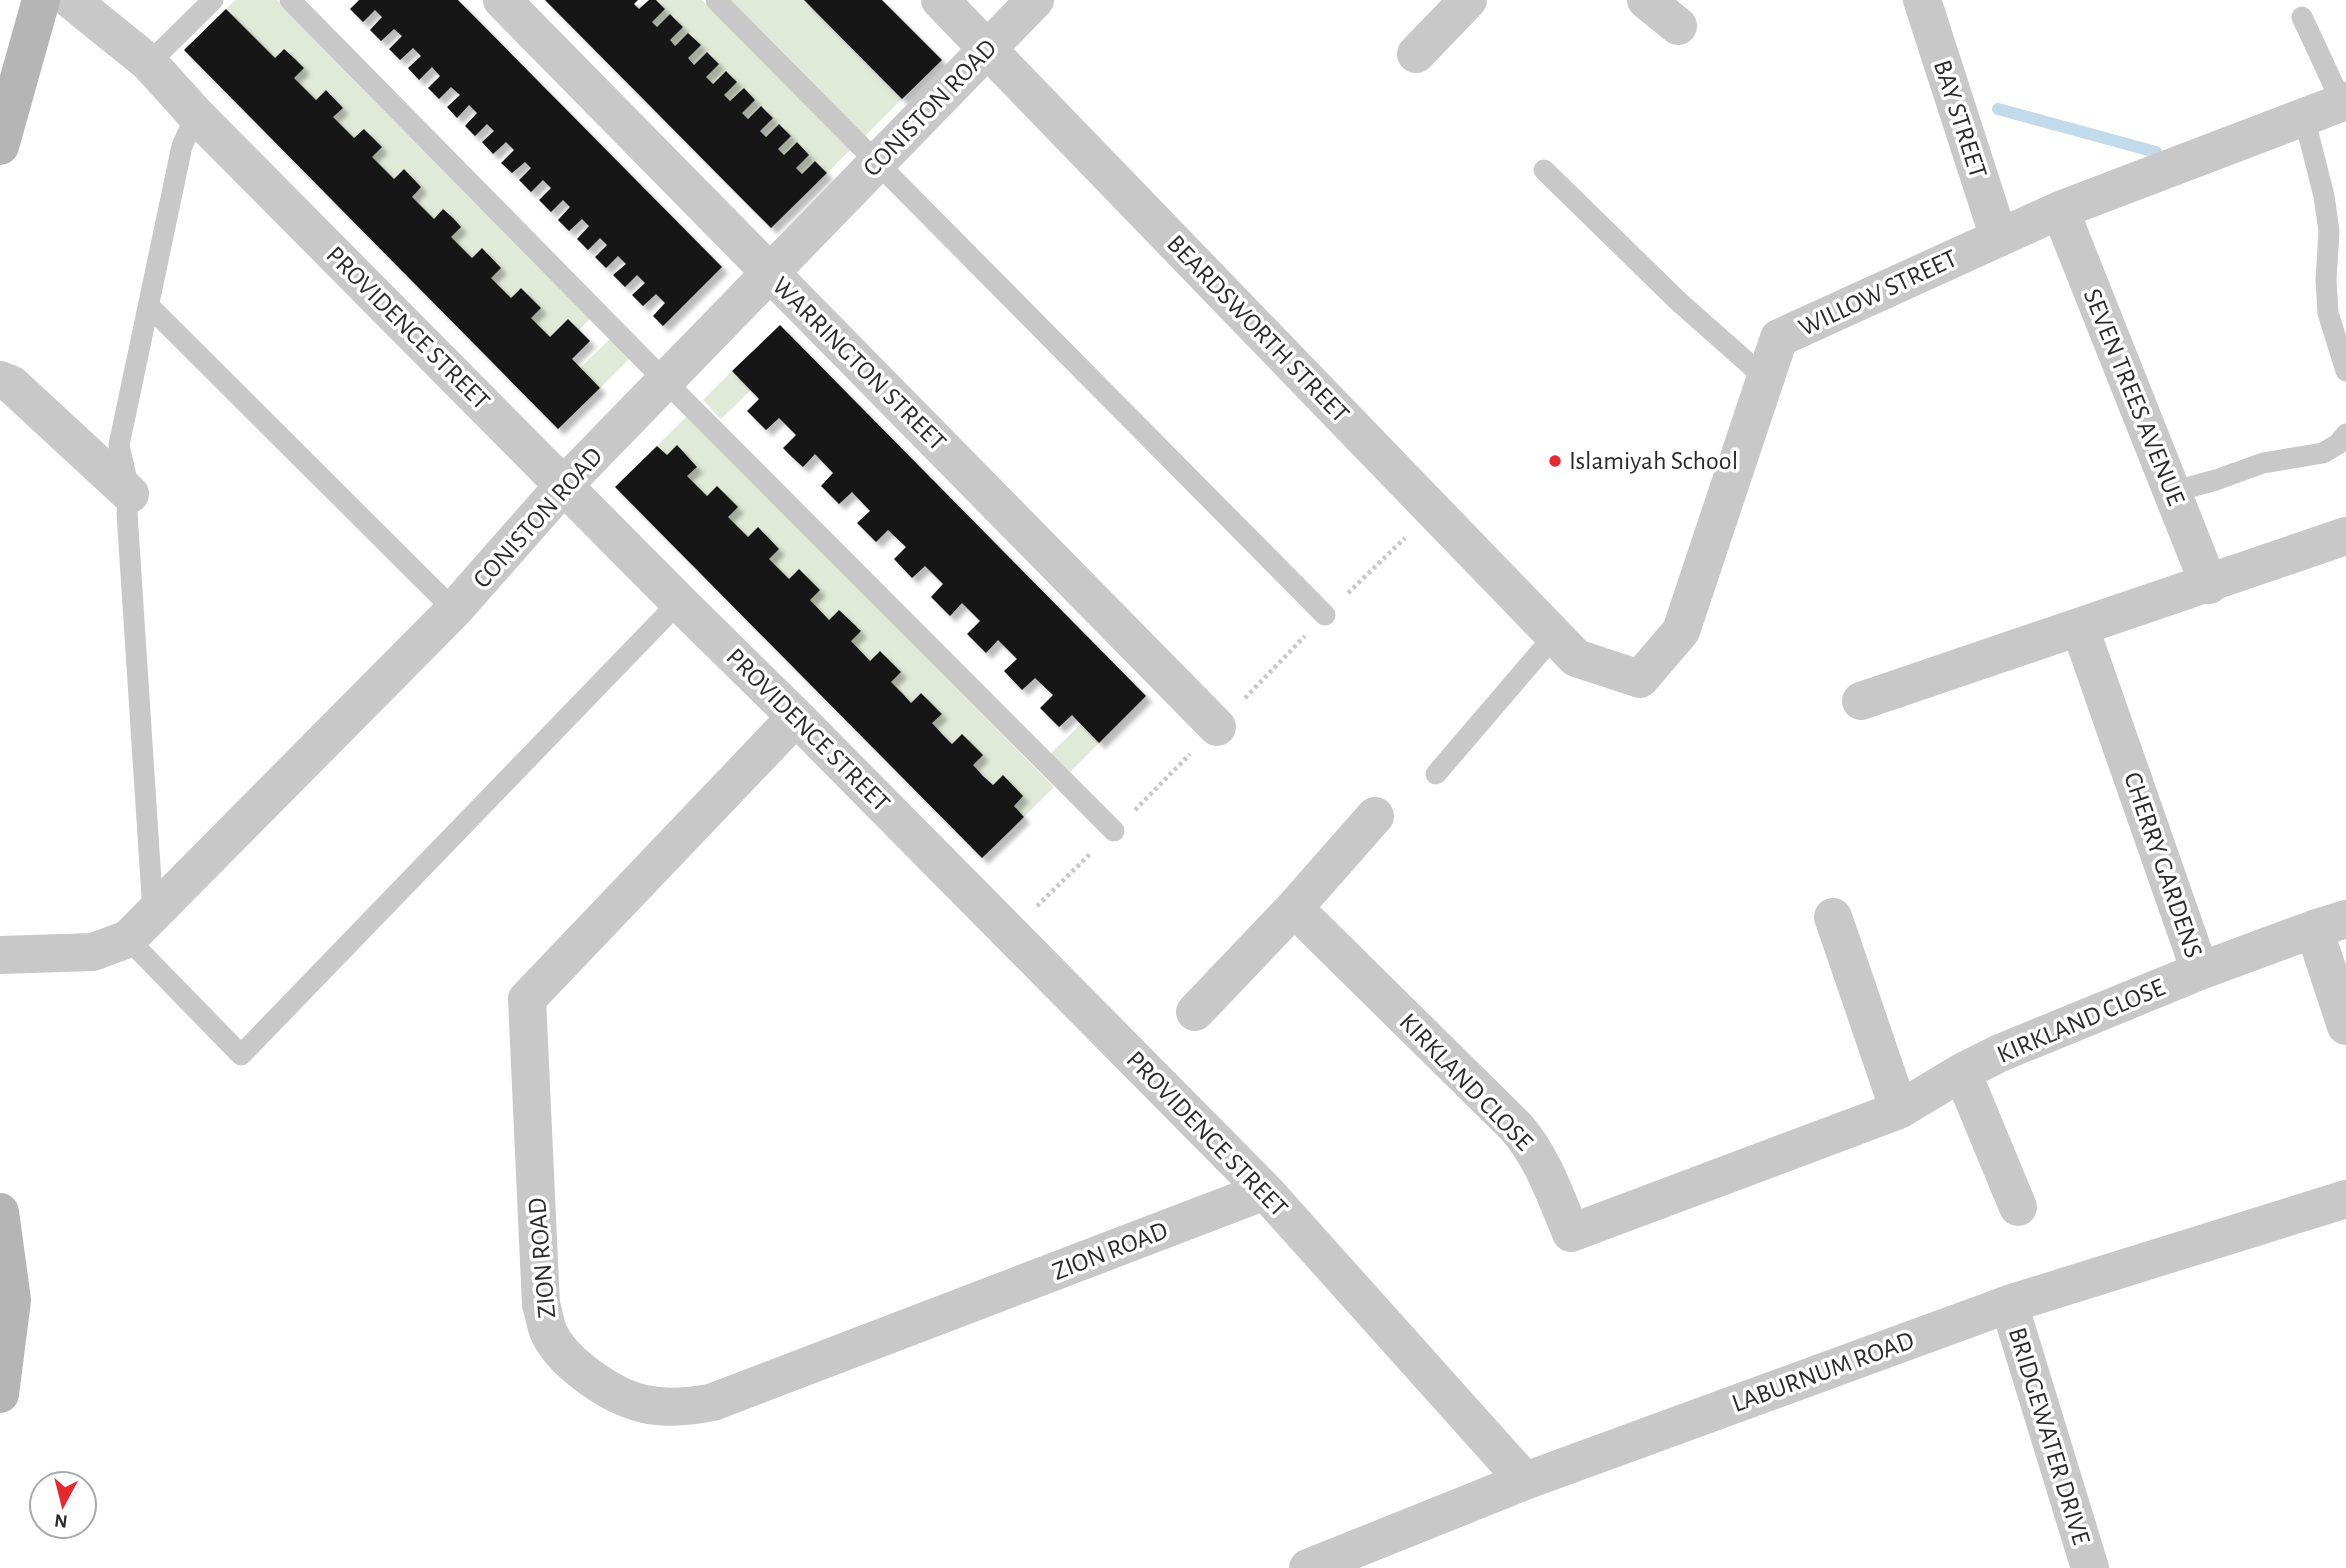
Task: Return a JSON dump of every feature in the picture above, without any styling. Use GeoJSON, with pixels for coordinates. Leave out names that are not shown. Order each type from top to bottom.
{"type":"FeatureCollection","features":[{"type":"Feature","properties":{"kind":"street"},"geometry":{"type":"LineString","coordinates":[[0,146],[41,0]]}},
{"type":"Feature","properties":{"kind":"street","name":"PROVIDENCE STREET"},"geometry":{"type":"LineString","coordinates":[[71,0],[149,62],[196,115],[1265,1191],[1525,1481]]}},
{"type":"Feature","properties":{"kind":"street","name":"WARRINGTON STREET"},"geometry":{"type":"LineString","coordinates":[[502,0],[1217,727]]}},
{"type":"Feature","properties":{"kind":"street","name":"BEARDSWORTH STREET"},"geometry":{"type":"LineString","coordinates":[[940,0],[1565,646]]}},
{"type":"Feature","properties":{"kind":"street","name":"CONISTON ROAD"},"geometry":{"type":"LineString","coordinates":[[0,956],[93,951],[128,939],[454,610],[564,485],[1035,0]]}},
{"type":"Feature","properties":{"kind":"street"},"geometry":{"type":"LineString","coordinates":[[1416,54],[1468,0]]}},
{"type":"Feature","properties":{"kind":"street"},"geometry":{"type":"LineString","coordinates":[[1646,0],[1678,26]]}},
{"type":"Feature","properties":{"kind":"street","name":"BAY STREET"},"geometry":{"type":"LineString","coordinates":[[1922,0],[1999,237]]}},
{"type":"Feature","properties":{"kind":"street","name":"WILLOW STREET"},"geometry":{"type":"LineString","coordinates":[[1565,646],[1640,679],[1681,631],[1779,338],[2060,210],[2344,102]]}},
{"type":"Feature","properties":{"kind":"street","name":"SEVEN TREES AVENUE"},"geometry":{"type":"LineString","coordinates":[[2060,210],[2209,585]]}},
{"type":"Feature","properties":{"kind":"street"},"geometry":{"type":"LineString","coordinates":[[0,380],[11,384],[130,494]]}},
{"type":"Feature","properties":{"kind":"street"},"geometry":{"type":"LineString","coordinates":[[1861,701],[2209,585],[2346,536]]}},
{"type":"Feature","properties":{"kind":"street","name":"CHERRY GARDENS"},"geometry":{"type":"LineString","coordinates":[[2080,628],[2200,971],[2330,924],[2346,1026]]}},
{"type":"Feature","properties":{"kind":"street","name":"ZION ROAD"},"geometry":{"type":"LineString","coordinates":[[796,716],[527,999],[541,1305],[548,1332],[575,1365],[600,1385],[626,1400],[658,1408],[684,1408],[713,1402],[1265,1191]]}},
{"type":"Feature","properties":{"kind":"street"},"geometry":{"type":"LineString","coordinates":[[1195,1012],[1294,908],[1375,816]]}},
{"type":"Feature","properties":{"kind":"street","name":"KIRKLAND CLOSE"},"geometry":{"type":"LineString","coordinates":[[1294,908],[1533,1146],[1571,1233],[1899,1110],[2000,1053],[2200,971]]}},
{"type":"Feature","properties":{"kind":"street"},"geometry":{"type":"LineString","coordinates":[[1833,917],[1899,1110]]}},
{"type":"Feature","properties":{"kind":"street"},"geometry":{"type":"LineString","coordinates":[[1962,1073],[2018,1207]]}},
{"type":"Feature","properties":{"kind":"street","name":"LABURNUM ROAD"},"geometry":{"type":"LineString","coordinates":[[1308,1568],[1525,1481],[2009,1304],[2346,1199]]}},
{"type":"Feature","properties":{"kind":"street"},"geometry":{"type":"LineString","coordinates":[[0,1212],[12,1300],[0,1394]]}},
{"type":"Feature","properties":{"kind":"street","name":"BRIDGEWATER DRIVE"},"geometry":{"type":"LineString","coordinates":[[2009,1304],[2090,1568]]}},
{"type":"Feature","properties":{"kind":"lane"},"geometry":{"type":"LineString","coordinates":[[149,62],[213,0]]}},
{"type":"Feature","properties":{"kind":"lane"},"geometry":{"type":"LineString","coordinates":[[290,0],[1114,831]]}},
{"type":"Feature","properties":{"kind":"lane"},"geometry":{"type":"LineString","coordinates":[[716,0],[1325,615]]}},
{"type":"Feature","properties":{"kind":"lane"},"geometry":{"type":"LineString","coordinates":[[2302,17],[2344,102]]}},
{"type":"Feature","properties":{"kind":"lane"},"geometry":{"type":"LineString","coordinates":[[153,912],[127,513],[130,494],[119,445],[182,146],[196,115]]}},
{"type":"Feature","properties":{"kind":"lane"},"geometry":{"type":"LineString","coordinates":[[2304,117],[2324,196],[2329,231],[2326,280],[2328,313],[2346,371]]}},
{"type":"Feature","properties":{"kind":"lane"},"geometry":{"type":"LineString","coordinates":[[1544,170],[1678,301],[1765,378]]}},
{"type":"Feature","properties":{"kind":"lane"},"geometry":{"type":"LineString","coordinates":[[149,306],[454,610]]}},
{"type":"Feature","properties":{"kind":"lane"},"geometry":{"type":"LineString","coordinates":[[2172,492],[2216,481],[2263,463],[2323,453],[2338,444],[2346,433]]}},
{"type":"Feature","properties":{"kind":"lane"},"geometry":{"type":"LineString","coordinates":[[128,939],[242,1055],[679,602]]}},
{"type":"Feature","properties":{"kind":"lane"},"geometry":{"type":"LineString","coordinates":[[1436,774],[1565,646]]}},
{"type":"Feature","properties":{"kind":"green space"},"geometry":{"type":"Polygon","coordinates":[[[235,0],[277,0],[591,318],[579,330],[568,319],[550,337],[531,318],[541,308],[521,288],[511,298],[491,278],[501,268],[482,248],[472,258],[451,237],[461,227],[443,209],[434,219],[412,197],[421,187],[404,169],[394,179],[372,157],[382,147],[364,129],[354,138],[333,117],[343,108],[326,90],[316,100],[294,78],[304,68],[284,49],[275,58],[226,9],[235,0]]]}},
{"type":"Feature","properties":{"kind":"green space"},"geometry":{"type":"Polygon","coordinates":[[[656,0],[702,0],[850,150],[827,173],[815,161],[802,174],[796,168],[809,155],[797,142],[784,155],[778,149],[791,136],[779,124],[766,137],[760,131],[773,118],[762,107],[748,119],[742,113],[755,100],[744,88],[730,101],[724,95],[737,82],[726,71],[713,84],[706,77],[719,63],[707,52],[694,65],[688,58],[701,45],[689,33],[675,46],[670,40],[683,27],[671,14],[657,27],[652,22],[665,9],[656,0]]]}},
{"type":"Feature","properties":{"kind":"green space"},"geometry":{"type":"Polygon","coordinates":[[[730,0],[804,0],[902,99],[865,136],[730,0]]]}},
{"type":"Feature","properties":{"kind":"green space"},"geometry":{"type":"Polygon","coordinates":[[[611,338],[630,358],[600,388],[580,368],[611,338]]]}},
{"type":"Feature","properties":{"kind":"green space"},"geometry":{"type":"Polygon","coordinates":[[[732,371],[751,390],[721,419],[703,400],[732,371]]]}},
{"type":"Feature","properties":{"kind":"green space"},"geometry":{"type":"Polygon","coordinates":[[[687,416],[1054,787],[1024,817],[1014,806],[1023,796],[1013,786],[993,785],[932,723],[942,713],[921,693],[911,703],[891,682],[901,672],[880,651],[870,661],[851,641],[860,631],[839,610],[829,620],[810,600],[820,590],[799,569],[789,579],[769,559],[779,549],[758,528],[748,537],[687,476],[697,466],[677,446],[667,455],[657,446],[687,416]]]}},
{"type":"Feature","properties":{"kind":"green space"},"geometry":{"type":"Polygon","coordinates":[[[1081,724],[1099,743],[1070,772],[1051,753],[1081,724]]]}},
{"type":"Feature","properties":{"kind":"building"},"geometry":{"type":"Polygon","coordinates":[[[359,0],[458,0],[722,267],[663,326],[653,316],[665,303],[656,294],[643,306],[632,295],[645,283],[637,275],[625,287],[613,275],[626,264],[618,256],[606,268],[595,257],[607,245],[600,238],[588,250],[577,239],[589,226],[582,219],[569,231],[558,220],[570,207],[563,200],[551,212],[539,200],[551,188],[543,180],[531,192],[519,180],[531,168],[525,162],[512,173],[501,163],[514,150],[506,142],[493,154],[482,142],[494,131],[487,124],[475,136],[465,126],[477,113],[469,105],[457,118],[447,107],[460,95],[451,87],[439,99],[428,88],[440,76],[432,67],[419,80],[408,68],[421,56],[413,48],[400,60],[389,49],[402,36],[394,29],[381,41],[370,30],[382,17],[375,10],[363,22],[350,9],[359,0]]]}},
{"type":"Feature","properties":{"kind":"building"},"geometry":{"type":"Polygon","coordinates":[[[545,0],[638,0],[634,4],[639,9],[649,0],[656,0],[665,9],[652,22],[657,27],[670,14],[683,27],[670,40],[675,46],[688,33],[701,45],[688,58],[694,65],[707,52],[719,64],[706,77],[713,84],[726,71],[737,82],[724,95],[730,101],[744,88],[755,100],[742,113],[748,119],[761,106],[773,118],[760,131],[766,137],[779,124],[791,136],[778,149],[784,155],[797,142],[809,155],[796,168],[802,174],[815,161],[827,173],[771,228],[545,0]]]}},
{"type":"Feature","properties":{"kind":"building"},"geometry":{"type":"Polygon","coordinates":[[[804,0],[882,0],[942,60],[902,99],[804,0]]]}},
{"type":"Feature","properties":{"kind":"building"},"geometry":{"type":"Polygon","coordinates":[[[226,9],[275,58],[284,49],[304,68],[294,78],[316,100],[326,90],[343,108],[333,117],[354,138],[364,129],[382,147],[372,157],[394,179],[404,169],[421,187],[412,197],[434,219],[443,209],[453,218],[461,227],[451,237],[472,258],[482,248],[501,268],[491,278],[511,298],[521,288],[541,308],[531,318],[550,337],[568,319],[590,341],[572,359],[600,388],[558,429],[184,50],[226,9]]]}},
{"type":"Feature","properties":{"kind":"building"},"geometry":{"type":"Polygon","coordinates":[[[780,325],[1146,696],[1099,743],[1072,715],[1059,727],[1040,708],[1053,695],[1035,678],[1022,690],[1004,671],[1017,659],[998,640],[986,653],[967,634],[980,621],[962,603],[950,616],[931,597],[943,584],[925,566],[912,578],[894,559],[906,547],[888,530],[876,542],[857,523],[870,511],[852,492],[839,504],[821,486],[833,473],[815,454],[803,467],[783,448],[796,435],[779,418],[766,430],[747,411],[759,399],[732,371],[780,325]]]}},
{"type":"Feature","properties":{"kind":"building"},"geometry":{"type":"Polygon","coordinates":[[[677,445],[697,467],[687,476],[707,496],[717,486],[738,507],[728,517],[748,537],[758,527],[779,549],[769,559],[789,579],[799,569],[820,590],[810,600],[829,620],[839,610],[861,631],[851,641],[870,661],[880,651],[901,672],[891,682],[911,703],[921,693],[942,714],[932,723],[952,744],[962,734],[983,755],[973,765],[983,776],[993,785],[1003,775],[1023,796],[1014,806],[1024,817],[982,858],[615,487],[657,446],[667,455],[677,445]]]}},
{"type":"Feature","properties":{"kind":"waterway"},"geometry":{"type":"LineString","coordinates":[[1998,109],[2156,152]]}},
{"type":"Feature","properties":{"kind":"place","name":"Islamiyah School"},"geometry":{"type":"Point","coordinates":[1555,461]}}]}
